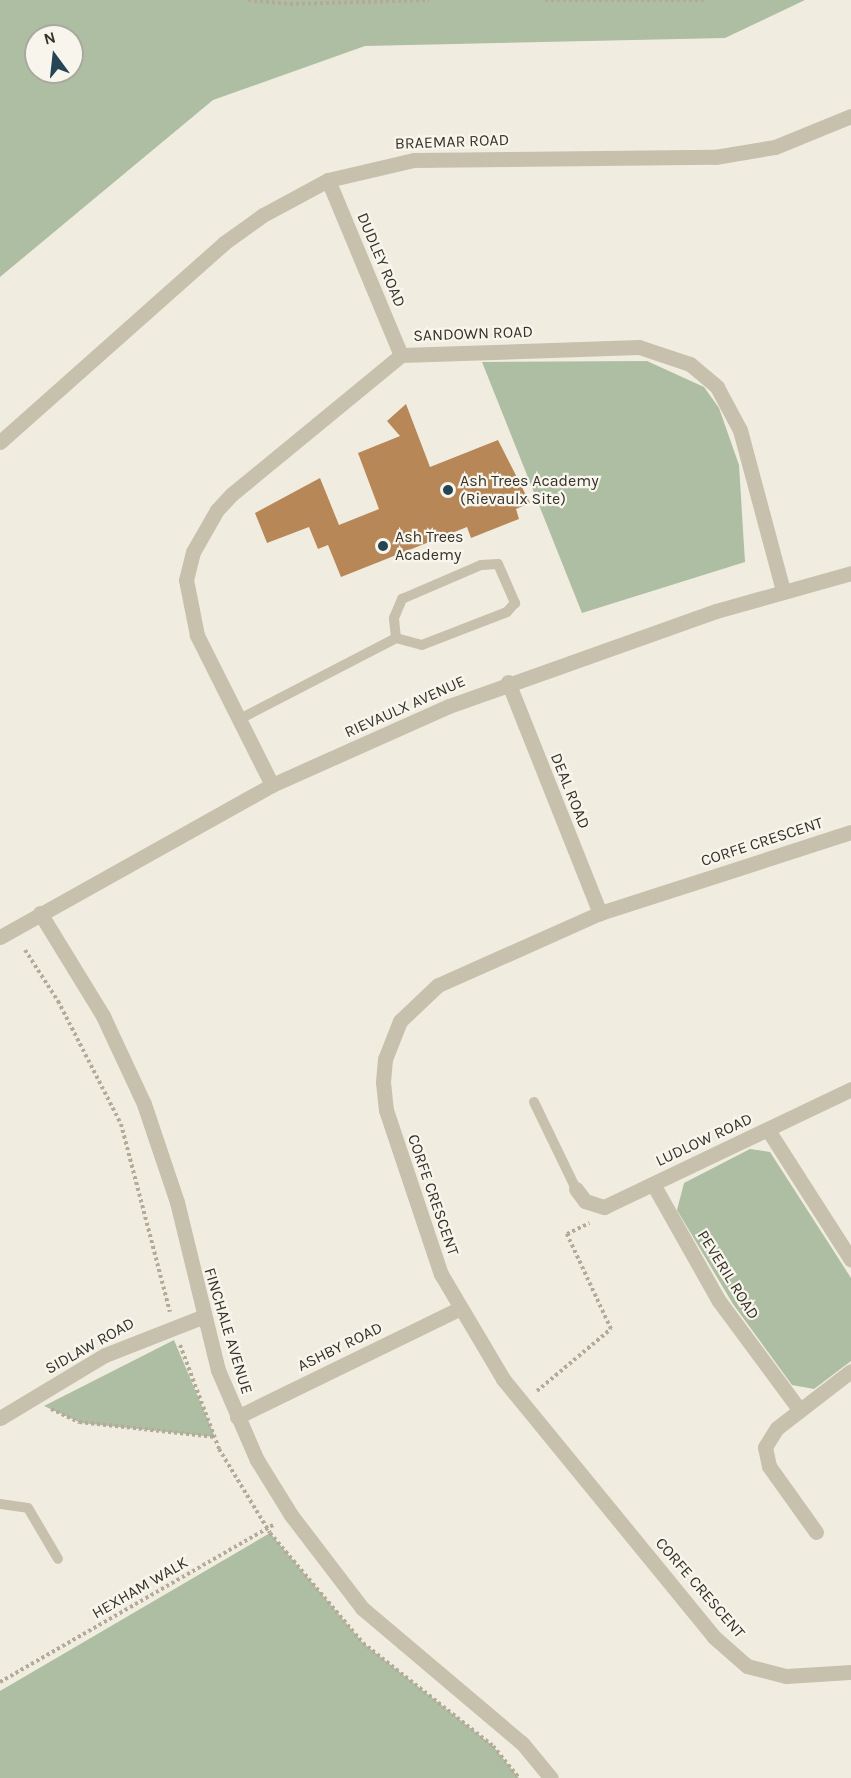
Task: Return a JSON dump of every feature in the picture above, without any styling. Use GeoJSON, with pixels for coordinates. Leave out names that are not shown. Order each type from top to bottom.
{"type":"FeatureCollection","features":[{"type":"Feature","properties":{"kind":"street","name":"BRAEMAR ROAD"},"geometry":{"type":"LineString","coordinates":[[0,442],[224,243],[263,215],[328,180],[414,160],[715,157],[785,144],[851,116]]}},
{"type":"Feature","properties":{"kind":"street","name":"DUDLEY ROAD"},"geometry":{"type":"LineString","coordinates":[[328,180],[401,355]]}},
{"type":"Feature","properties":{"kind":"street","name":"SANDOWN ROAD"},"geometry":{"type":"LineString","coordinates":[[272,785],[191,615],[186,580],[197,542],[232,494],[401,355],[639,347],[690,364],[717,387],[740,430],[783,590]]}},
{"type":"Feature","properties":{"kind":"street","name":"RIEVAULX AVENUE"},"geometry":{"type":"LineString","coordinates":[[0,937],[40,912],[272,785],[508,682],[783,590],[851,573]]}},
{"type":"Feature","properties":{"kind":"street","name":"DEAL ROAD"},"geometry":{"type":"LineString","coordinates":[[508,682],[600,913]]}},
{"type":"Feature","properties":{"kind":"street","name":"CORFE CRESCENT"},"geometry":{"type":"LineString","coordinates":[[851,832],[600,913],[438,985],[412,1006],[393,1036],[383,1082],[386,1110],[425,1231],[458,1309],[522,1403],[714,1637],[747,1666],[786,1676],[851,1672]]}},
{"type":"Feature","properties":{"kind":"street","name":"FINCHALE AVENUE"},"geometry":{"type":"LineString","coordinates":[[40,912],[102,1016],[144,1104],[177,1202],[202,1317],[237,1417],[291,1515],[362,1608],[522,1743],[551,1778]]}},
{"type":"Feature","properties":{"kind":"street","name":"LUDLOW ROAD"},"geometry":{"type":"LineString","coordinates":[[604,1207],[851,1089]]}},
{"type":"Feature","properties":{"kind":"street"},"geometry":{"type":"LineString","coordinates":[[768,1130],[851,1260]]}},
{"type":"Feature","properties":{"kind":"street","name":"PEVERIL ROAD"},"geometry":{"type":"LineString","coordinates":[[654,1184],[719,1301],[800,1409]]}},
{"type":"Feature","properties":{"kind":"street"},"geometry":{"type":"LineString","coordinates":[[576,1189],[585,1201],[604,1207]]}},
{"type":"Feature","properties":{"kind":"street","name":"ASHBY ROAD"},"geometry":{"type":"LineString","coordinates":[[237,1417],[458,1309]]}},
{"type":"Feature","properties":{"kind":"street","name":"SIDLAW ROAD"},"geometry":{"type":"LineString","coordinates":[[0,1418],[105,1355],[202,1317]]}},
{"type":"Feature","properties":{"kind":"street"},"geometry":{"type":"LineString","coordinates":[[816,1532],[769,1466],[765,1447],[777,1428],[851,1371]]}},
{"type":"Feature","properties":{"kind":"lane"},"geometry":{"type":"LineString","coordinates":[[240,719],[396,638],[422,645],[507,612],[516,603],[503,570],[498,564],[481,565],[402,599],[394,618],[396,638]]}},
{"type":"Feature","properties":{"kind":"lane"},"geometry":{"type":"LineString","coordinates":[[534,1102],[576,1189]]}},
{"type":"Feature","properties":{"kind":"lane"},"geometry":{"type":"LineString","coordinates":[[0,1504],[28,1509],[58,1559]]}},
{"type":"Feature","properties":{"kind":"path"},"geometry":{"type":"LineString","coordinates":[[248,0],[290,4],[429,0]]}},
{"type":"Feature","properties":{"kind":"path"},"geometry":{"type":"LineString","coordinates":[[545,0],[707,0]]}},
{"type":"Feature","properties":{"kind":"path"},"geometry":{"type":"LineString","coordinates":[[522,1403],[610,1329],[567,1234],[597,1220],[604,1207]]}},
{"type":"Feature","properties":{"kind":"path"},"geometry":{"type":"LineString","coordinates":[[55,1400],[44,1406],[79,1422],[215,1437]]}},
{"type":"Feature","properties":{"kind":"path","name":"HEXHAM WALK"},"geometry":{"type":"LineString","coordinates":[[0,1682],[291,1515]]}},
{"type":"Feature","properties":{"kind":"green space"},"geometry":{"type":"Polygon","coordinates":[[[0,0],[805,0],[725,38],[365,46],[213,100],[0,277],[0,0]]]}},
{"type":"Feature","properties":{"kind":"green space"},"geometry":{"type":"Polygon","coordinates":[[[647,361],[704,387],[719,408],[739,465],[745,562],[582,613],[482,362],[647,361]]]}},
{"type":"Feature","properties":{"kind":"green space"},"geometry":{"type":"Polygon","coordinates":[[[750,1149],[770,1152],[851,1278],[851,1361],[814,1389],[792,1385],[733,1304],[677,1210],[684,1183],[750,1149]]]}},
{"type":"Feature","properties":{"kind":"green space"},"geometry":{"type":"Polygon","coordinates":[[[174,1340],[215,1437],[81,1423],[44,1406],[174,1340]]]}},
{"type":"Feature","properties":{"kind":"green space"},"geometry":{"type":"Polygon","coordinates":[[[270,1533],[363,1643],[493,1746],[519,1778],[0,1778],[0,1691],[270,1533]]]}},
{"type":"Feature","properties":{"kind":"building","name":"Ash Trees Academy (Rievaulx Site)"},"geometry":{"type":"Polygon","coordinates":[[[406,404],[430,467],[498,440],[530,503],[516,509],[519,519],[471,538],[467,527],[341,577],[328,545],[318,549],[309,527],[267,543],[255,513],[320,478],[339,525],[379,509],[358,453],[400,436],[387,421],[406,404]]]}},
{"type":"Feature","properties":{"kind":"place","name":"Ash Trees Academy (Rievaulx Site)"},"geometry":{"type":"Point","coordinates":[448,490]}},
{"type":"Feature","properties":{"kind":"place","name":"Ash Trees Academy"},"geometry":{"type":"Point","coordinates":[383,546]}}]}
